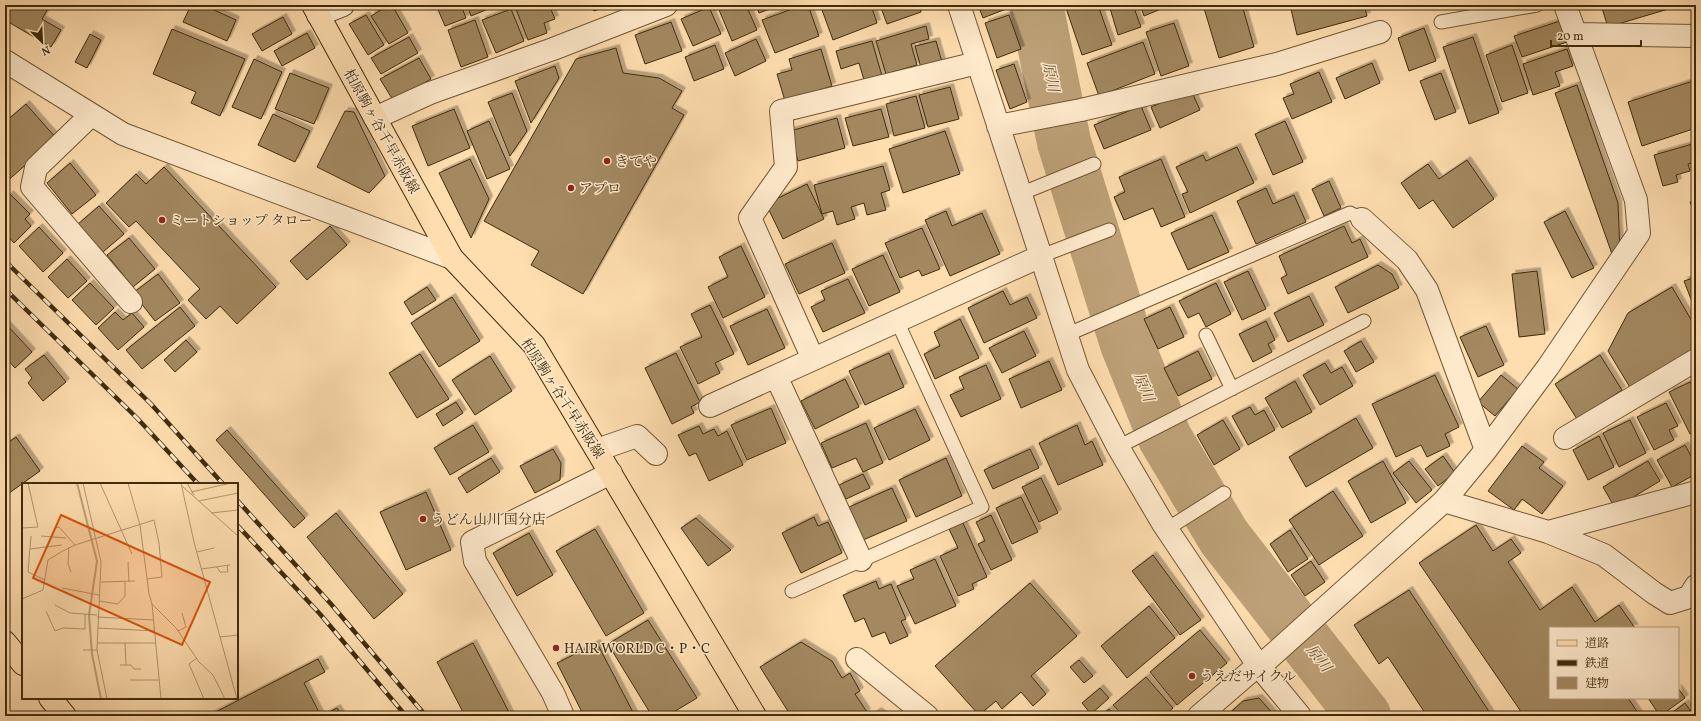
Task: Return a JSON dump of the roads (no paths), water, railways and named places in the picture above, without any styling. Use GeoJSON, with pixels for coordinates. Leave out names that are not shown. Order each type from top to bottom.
{"type":"FeatureCollection","features":[{"type":"Feature","properties":{"kind":"main road","name":"柏原駒ヶ谷千早赤阪線"},"geometry":{"type":"LineString","coordinates":[[316,10],[452,258],[534,345],[756,716]]}},
{"type":"Feature","properties":{"kind":"main road"},"geometry":{"type":"LineString","coordinates":[[5,642],[22,663]]}},
{"type":"Feature","properties":{"kind":"main road"},"geometry":{"type":"LineString","coordinates":[[51,699],[65,716]]}},
{"type":"Feature","properties":{"kind":"street"},"geometry":{"type":"LineString","coordinates":[[316,10],[343,5]]}},
{"type":"Feature","properties":{"kind":"street"},"geometry":{"type":"LineString","coordinates":[[375,118],[430,93],[553,50],[666,5]]}},
{"type":"Feature","properties":{"kind":"street"},"geometry":{"type":"LineString","coordinates":[[959,5],[998,126],[1027,192],[1047,253],[1066,335],[1078,370],[1126,443],[1173,525],[1262,662],[1300,716]]}},
{"type":"Feature","properties":{"kind":"street"},"geometry":{"type":"LineString","coordinates":[[1199,716],[1310,622],[1444,501],[1486,450],[1548,367],[1639,234],[1636,200],[1565,5]]}},
{"type":"Feature","properties":{"kind":"street"},"geometry":{"type":"LineString","coordinates":[[998,126],[1080,110],[1277,64],[1380,32]]}},
{"type":"Feature","properties":{"kind":"street"},"geometry":{"type":"LineString","coordinates":[[1576,34],[1696,36]]}},
{"type":"Feature","properties":{"kind":"street"},"geometry":{"type":"LineString","coordinates":[[5,61],[123,134],[452,258]]}},
{"type":"Feature","properties":{"kind":"street"},"geometry":{"type":"LineString","coordinates":[[813,359],[750,218],[786,167],[781,111],[977,63]]}},
{"type":"Feature","properties":{"kind":"street"},"geometry":{"type":"LineString","coordinates":[[91,114],[36,168],[32,186],[131,302]]}},
{"type":"Feature","properties":{"kind":"street"},"geometry":{"type":"LineString","coordinates":[[1362,219],[1407,260],[1427,290],[1486,450]]}},
{"type":"Feature","properties":{"kind":"street"},"geometry":{"type":"LineString","coordinates":[[710,406],[1047,253]]}},
{"type":"Feature","properties":{"kind":"street"},"geometry":{"type":"LineString","coordinates":[[1565,438],[1696,360]]}},
{"type":"Feature","properties":{"kind":"street"},"geometry":{"type":"LineString","coordinates":[[776,376],[861,560]]}},
{"type":"Feature","properties":{"kind":"street"},"geometry":{"type":"LineString","coordinates":[[597,450],[637,436],[656,454]]}},
{"type":"Feature","properties":{"kind":"street"},"geometry":{"type":"LineString","coordinates":[[563,716],[553,694],[476,561],[472,542],[611,473]]}},
{"type":"Feature","properties":{"kind":"street"},"geometry":{"type":"LineString","coordinates":[[1548,532],[1696,492]]}},
{"type":"Feature","properties":{"kind":"street"},"geometry":{"type":"LineString","coordinates":[[1444,501],[1548,532],[1604,555],[1654,593],[1670,603],[1689,597],[1696,586]]}},
{"type":"Feature","properties":{"kind":"street"},"geometry":{"type":"LineString","coordinates":[[857,659],[927,716]]}},
{"type":"Feature","properties":{"kind":"lane"},"geometry":{"type":"LineString","coordinates":[[1441,22],[1538,5]]}},
{"type":"Feature","properties":{"kind":"lane"},"geometry":{"type":"LineString","coordinates":[[1027,192],[1094,164]]}},
{"type":"Feature","properties":{"kind":"lane"},"geometry":{"type":"LineString","coordinates":[[1066,335],[1350,213],[1362,219]]}},
{"type":"Feature","properties":{"kind":"lane"},"geometry":{"type":"LineString","coordinates":[[1047,253],[1109,230]]}},
{"type":"Feature","properties":{"kind":"lane"},"geometry":{"type":"LineString","coordinates":[[792,590],[982,508],[897,321]]}},
{"type":"Feature","properties":{"kind":"lane"},"geometry":{"type":"LineString","coordinates":[[1126,443],[1364,322]]}},
{"type":"Feature","properties":{"kind":"lane"},"geometry":{"type":"LineString","coordinates":[[1206,335],[1232,389]]}},
{"type":"Feature","properties":{"kind":"lane"},"geometry":{"type":"LineString","coordinates":[[1173,525],[1224,493]]}},
{"type":"Feature","properties":{"kind":"waterway","name":"原川"},"geometry":{"type":"LineString","coordinates":[[1036,5],[1064,142],[1127,344],[1165,438],[1224,537],[1364,716]]}},
{"type":"Feature","properties":{"kind":"railway"},"geometry":{"type":"LineString","coordinates":[[5,261],[151,404],[222,483]]}},
{"type":"Feature","properties":{"kind":"railway"},"geometry":{"type":"LineString","coordinates":[[5,289],[137,418],[197,483]]}},
{"type":"Feature","properties":{"kind":"railway"},"geometry":{"type":"LineString","coordinates":[[238,501],[331,604],[426,716]]}},
{"type":"Feature","properties":{"kind":"railway"},"geometry":{"type":"LineString","coordinates":[[238,526],[320,614],[406,716]]}},
{"type":"Feature","properties":{"kind":"place","name":"きてや"},"geometry":{"type":"Point","coordinates":[607,161]}},
{"type":"Feature","properties":{"kind":"place","name":"アプロ"},"geometry":{"type":"Point","coordinates":[571,188]}},
{"type":"Feature","properties":{"kind":"place","name":"ミートショップ タロー"},"geometry":{"type":"Point","coordinates":[162,220]}},
{"type":"Feature","properties":{"kind":"place","name":"うどん山川 国分店"},"geometry":{"type":"Point","coordinates":[423,519]}},
{"type":"Feature","properties":{"kind":"place","name":"HAIR WORLD C・P・C"},"geometry":{"type":"Point","coordinates":[556,648]}},
{"type":"Feature","properties":{"kind":"place","name":"うえだサイクル"},"geometry":{"type":"Point","coordinates":[1192,676]}}]}
